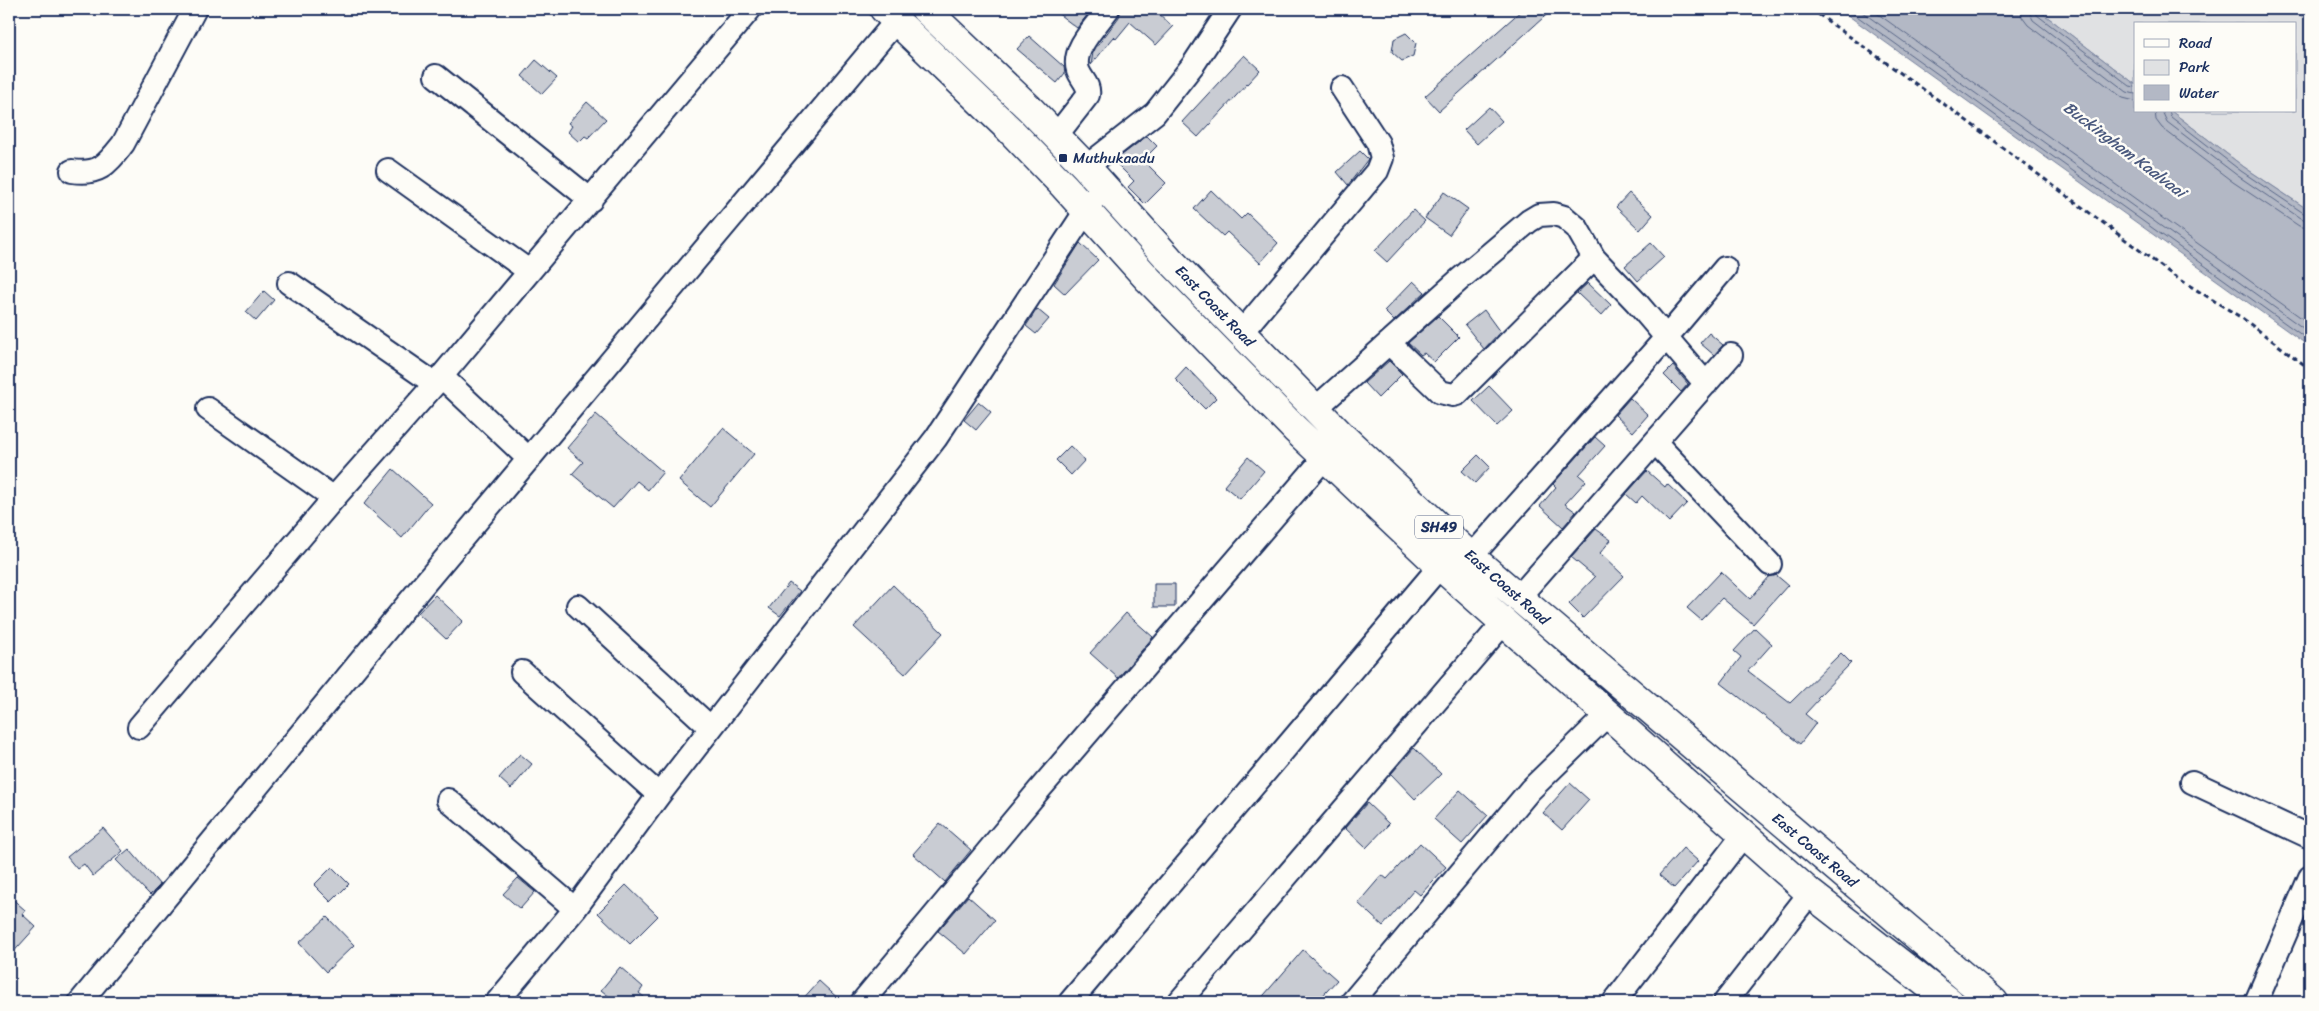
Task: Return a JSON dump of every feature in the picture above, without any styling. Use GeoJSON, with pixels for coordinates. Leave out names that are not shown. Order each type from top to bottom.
{"type":"FeatureCollection","features":[{"type":"Feature","properties":{"kind":"main road","name":"East Coast Road"},"geometry":{"type":"LineString","coordinates":[[927,10],[1056,136],[1315,409],[1471,557],[1994,1002]]}},
{"type":"Feature","properties":{"kind":"main road","name":"East Coast Road"},"geometry":{"type":"LineString","coordinates":[[890,15],[1009,129],[1064,186],[1148,279],[1325,458],[1440,566],[1810,893],[1950,1002]]}},
{"type":"Feature","properties":{"kind":"street"},"geometry":{"type":"LineString","coordinates":[[72,170],[87,173],[99,170],[109,162],[123,144],[195,9]]}},
{"type":"Feature","properties":{"kind":"street"},"geometry":{"type":"LineString","coordinates":[[139,727],[334,498],[438,380],[750,9]]}},
{"type":"Feature","properties":{"kind":"street"},"geometry":{"type":"LineString","coordinates":[[1056,136],[1088,95],[1088,87],[1079,72],[1076,62],[1078,52],[1108,9]]}},
{"type":"Feature","properties":{"kind":"street"},"geometry":{"type":"LineString","coordinates":[[497,1002],[575,908],[659,795],[936,438],[1086,211],[1094,176],[1155,113],[1193,65],[1230,9]]}},
{"type":"Feature","properties":{"kind":"street"},"geometry":{"type":"LineString","coordinates":[[80,1002],[419,590],[529,460],[890,15]]}},
{"type":"Feature","properties":{"kind":"street"},"geometry":{"type":"LineString","coordinates":[[436,76],[591,200]]}},
{"type":"Feature","properties":{"kind":"street"},"geometry":{"type":"LineString","coordinates":[[1241,333],[1377,171],[1382,158],[1378,143],[1342,88]]}},
{"type":"Feature","properties":{"kind":"street"},"geometry":{"type":"LineString","coordinates":[[388,170],[529,271]]}},
{"type":"Feature","properties":{"kind":"street"},"geometry":{"type":"LineString","coordinates":[[1315,409],[1459,280],[1539,215],[1554,214],[1564,217],[1577,228],[1594,258],[1637,302],[1665,338],[1706,384]]}},
{"type":"Feature","properties":{"kind":"street"},"geometry":{"type":"LineString","coordinates":[[1389,342],[1440,392],[1457,394],[1594,258]]}},
{"type":"Feature","properties":{"kind":"street"},"geometry":{"type":"LineString","coordinates":[[1471,557],[1725,268]]}},
{"type":"Feature","properties":{"kind":"street"},"geometry":{"type":"LineString","coordinates":[[289,283],[438,380],[529,460]]}},
{"type":"Feature","properties":{"kind":"street"},"geometry":{"type":"LineString","coordinates":[[1518,598],[1731,355]]}},
{"type":"Feature","properties":{"kind":"street"},"geometry":{"type":"LineString","coordinates":[[208,409],[334,498]]}},
{"type":"Feature","properties":{"kind":"street"},"geometry":{"type":"LineString","coordinates":[[1655,442],[1770,564]]}},
{"type":"Feature","properties":{"kind":"street"},"geometry":{"type":"LineString","coordinates":[[862,1002],[1040,790],[1325,458]]}},
{"type":"Feature","properties":{"kind":"street"},"geometry":{"type":"LineString","coordinates":[[1070,1002],[1440,566]]}},
{"type":"Feature","properties":{"kind":"street"},"geometry":{"type":"LineString","coordinates":[[578,606],[711,728]]}},
{"type":"Feature","properties":{"kind":"street"},"geometry":{"type":"LineString","coordinates":[[1179,1002],[1504,622]]}},
{"type":"Feature","properties":{"kind":"street"},"geometry":{"type":"LineString","coordinates":[[522,672],[659,795]]}},
{"type":"Feature","properties":{"kind":"street"},"geometry":{"type":"LineString","coordinates":[[1352,1002],[1530,790],[1608,714]]}},
{"type":"Feature","properties":{"kind":"street"},"geometry":{"type":"LineString","coordinates":[[2192,782],[2310,836]]}},
{"type":"Feature","properties":{"kind":"street"},"geometry":{"type":"LineString","coordinates":[[448,800],[575,908]]}},
{"type":"Feature","properties":{"kind":"street"},"geometry":{"type":"LineString","coordinates":[[1614,1002],[1744,834]]}},
{"type":"Feature","properties":{"kind":"street"},"geometry":{"type":"LineString","coordinates":[[2256,1002],[2310,877]]}},
{"type":"Feature","properties":{"kind":"street"},"geometry":{"type":"LineString","coordinates":[[1725,1002],[1810,893]]}},
{"type":"Feature","properties":{"kind":"path"},"geometry":{"type":"LineString","coordinates":[[1811,9],[1955,112],[2174,276],[2242,318],[2310,370]]}},
{"type":"Feature","properties":{"kind":"green space"},"geometry":{"type":"Polygon","coordinates":[[[2037,9],[2291,9],[2310,22],[2310,211],[2244,167],[2172,112],[2296,112],[2296,22],[2134,22],[2134,83],[2037,9]]]}},
{"type":"Feature","properties":{"kind":"water","name":"Buckingham Kaalvaai"},"geometry":{"type":"Polygon","coordinates":[[[1839,9],[2037,9],[2134,83],[2134,112],[2172,112],[2244,167],[2310,211],[2310,347],[1839,9]]]}},
{"type":"Feature","properties":{"kind":"building"},"geometry":{"type":"Polygon","coordinates":[[[1052,9],[1092,9],[1077,28],[1052,9]]]}},
{"type":"Feature","properties":{"kind":"building"},"geometry":{"type":"Polygon","coordinates":[[[1121,9],[1154,9],[1173,27],[1156,45],[1130,22],[1116,39],[1114,37],[1091,65],[1093,52],[1119,17],[1121,9]]]}},
{"type":"Feature","properties":{"kind":"building"},"geometry":{"type":"Polygon","coordinates":[[[1523,9],[1553,9],[1439,111],[1425,96],[1523,9]]]}},
{"type":"Feature","properties":{"kind":"building"},"geometry":{"type":"Polygon","coordinates":[[[1406,33],[1416,43],[1413,56],[1402,61],[1392,52],[1394,39],[1406,33]]]}},
{"type":"Feature","properties":{"kind":"building"},"geometry":{"type":"Polygon","coordinates":[[[1029,36],[1064,67],[1065,73],[1057,83],[1017,49],[1029,36]]]}},
{"type":"Feature","properties":{"kind":"building"},"geometry":{"type":"Polygon","coordinates":[[[1244,55],[1260,70],[1198,137],[1182,122],[1244,55]]]}},
{"type":"Feature","properties":{"kind":"building"},"geometry":{"type":"Polygon","coordinates":[[[536,60],[557,78],[542,94],[522,76],[536,60]]]}},
{"type":"Feature","properties":{"kind":"building"},"geometry":{"type":"Polygon","coordinates":[[[587,102],[606,119],[588,138],[585,136],[579,142],[568,132],[572,126],[568,123],[587,102]]]}},
{"type":"Feature","properties":{"kind":"building"},"geometry":{"type":"Polygon","coordinates":[[[1489,107],[1502,121],[1477,144],[1464,130],[1489,107]]]}},
{"type":"Feature","properties":{"kind":"building"},"geometry":{"type":"Polygon","coordinates":[[[1147,136],[1157,146],[1143,160],[1166,183],[1145,204],[1128,187],[1134,181],[1114,161],[1147,136]]]}},
{"type":"Feature","properties":{"kind":"building"},"geometry":{"type":"Polygon","coordinates":[[[1360,151],[1368,159],[1348,185],[1337,172],[1360,151]]]}},
{"type":"Feature","properties":{"kind":"building"},"geometry":{"type":"Polygon","coordinates":[[[1211,190],[1241,219],[1247,213],[1278,243],[1260,263],[1227,232],[1223,236],[1194,209],[1211,190]]]}},
{"type":"Feature","properties":{"kind":"building"},"geometry":{"type":"Polygon","coordinates":[[[1444,192],[1468,209],[1449,235],[1425,218],[1444,192]]]}},
{"type":"Feature","properties":{"kind":"building"},"geometry":{"type":"Polygon","coordinates":[[[1629,193],[1653,215],[1640,230],[1616,207],[1629,193]]]}},
{"type":"Feature","properties":{"kind":"building"},"geometry":{"type":"Polygon","coordinates":[[[1413,210],[1425,221],[1387,262],[1375,251],[1413,210]]]}},
{"type":"Feature","properties":{"kind":"building"},"geometry":{"type":"Polygon","coordinates":[[[1080,243],[1098,260],[1065,294],[1054,284],[1080,243]]]}},
{"type":"Feature","properties":{"kind":"building"},"geometry":{"type":"Polygon","coordinates":[[[1651,243],[1664,257],[1638,281],[1625,266],[1651,243]]]}},
{"type":"Feature","properties":{"kind":"building"},"geometry":{"type":"Polygon","coordinates":[[[1413,281],[1425,292],[1394,321],[1384,311],[1413,281]]]}},
{"type":"Feature","properties":{"kind":"building"},"geometry":{"type":"Polygon","coordinates":[[[1588,283],[1611,305],[1601,316],[1577,293],[1588,283]]]}},
{"type":"Feature","properties":{"kind":"building"},"geometry":{"type":"Polygon","coordinates":[[[264,291],[274,300],[256,321],[246,312],[264,291]]]}},
{"type":"Feature","properties":{"kind":"building"},"geometry":{"type":"Polygon","coordinates":[[[1037,309],[1049,319],[1036,334],[1026,326],[1037,309]]]}},
{"type":"Feature","properties":{"kind":"building"},"geometry":{"type":"Polygon","coordinates":[[[1484,310],[1500,332],[1484,349],[1465,325],[1484,310]]]}},
{"type":"Feature","properties":{"kind":"building"},"geometry":{"type":"Polygon","coordinates":[[[1438,316],[1459,337],[1434,362],[1424,353],[1421,355],[1408,343],[1438,316]]]}},
{"type":"Feature","properties":{"kind":"building"},"geometry":{"type":"Polygon","coordinates":[[[1709,333],[1723,345],[1714,355],[1700,343],[1709,333]]]}},
{"type":"Feature","properties":{"kind":"building"},"geometry":{"type":"Polygon","coordinates":[[[1389,361],[1402,374],[1378,398],[1364,383],[1389,361]]]}},
{"type":"Feature","properties":{"kind":"building"},"geometry":{"type":"Polygon","coordinates":[[[1673,366],[1688,384],[1681,392],[1664,375],[1673,366]]]}},
{"type":"Feature","properties":{"kind":"building"},"geometry":{"type":"Polygon","coordinates":[[[1186,367],[1216,398],[1205,409],[1175,379],[1186,367]]]}},
{"type":"Feature","properties":{"kind":"building"},"geometry":{"type":"Polygon","coordinates":[[[1489,386],[1513,411],[1497,426],[1473,401],[1489,386]]]}},
{"type":"Feature","properties":{"kind":"building"},"geometry":{"type":"Polygon","coordinates":[[[1630,398],[1648,415],[1633,432],[1615,415],[1630,398]]]}},
{"type":"Feature","properties":{"kind":"building"},"geometry":{"type":"Polygon","coordinates":[[[979,402],[991,412],[976,430],[964,420],[979,402]]]}},
{"type":"Feature","properties":{"kind":"building"},"geometry":{"type":"Polygon","coordinates":[[[596,414],[663,472],[648,490],[637,481],[613,508],[572,474],[583,462],[567,448],[596,414]]]}},
{"type":"Feature","properties":{"kind":"building"},"geometry":{"type":"Polygon","coordinates":[[[723,428],[754,454],[710,507],[679,481],[723,428]]]}},
{"type":"Feature","properties":{"kind":"building"},"geometry":{"type":"Polygon","coordinates":[[[1595,437],[1605,446],[1579,475],[1586,481],[1565,504],[1576,512],[1563,527],[1540,506],[1556,487],[1553,484],[1595,437]]]}},
{"type":"Feature","properties":{"kind":"building"},"geometry":{"type":"Polygon","coordinates":[[[1070,446],[1085,460],[1071,475],[1056,460],[1070,446]]]}},
{"type":"Feature","properties":{"kind":"building"},"geometry":{"type":"Polygon","coordinates":[[[1478,455],[1490,467],[1475,483],[1462,471],[1478,455]]]}},
{"type":"Feature","properties":{"kind":"building"},"geometry":{"type":"Polygon","coordinates":[[[1248,457],[1264,471],[1240,499],[1224,486],[1248,457]]]}},
{"type":"Feature","properties":{"kind":"building"},"geometry":{"type":"Polygon","coordinates":[[[393,469],[431,503],[402,538],[364,504],[393,469]]]}},
{"type":"Feature","properties":{"kind":"building"},"geometry":{"type":"Polygon","coordinates":[[[1647,471],[1665,487],[1667,484],[1687,503],[1669,522],[1642,496],[1636,503],[1626,494],[1647,471]]]}},
{"type":"Feature","properties":{"kind":"building"},"geometry":{"type":"Polygon","coordinates":[[[1596,529],[1611,540],[1600,553],[1624,576],[1583,618],[1569,604],[1595,577],[1571,557],[1596,529]]]}},
{"type":"Feature","properties":{"kind":"building"},"geometry":{"type":"Polygon","coordinates":[[[1721,572],[1750,599],[1769,577],[1776,575],[1788,585],[1753,624],[1722,598],[1701,620],[1687,608],[1721,572]]]}},
{"type":"Feature","properties":{"kind":"building"},"geometry":{"type":"Polygon","coordinates":[[[789,583],[800,591],[780,616],[769,608],[789,583]]]}},
{"type":"Feature","properties":{"kind":"building"},"geometry":{"type":"Polygon","coordinates":[[[1154,584],[1175,584],[1175,607],[1154,607],[1154,584]]]}},
{"type":"Feature","properties":{"kind":"building"},"geometry":{"type":"Polygon","coordinates":[[[893,585],[943,633],[905,674],[854,627],[893,585]]]}},
{"type":"Feature","properties":{"kind":"building"},"geometry":{"type":"Polygon","coordinates":[[[435,595],[463,621],[446,639],[418,613],[435,595]]]}},
{"type":"Feature","properties":{"kind":"building"},"geometry":{"type":"Polygon","coordinates":[[[1126,613],[1153,637],[1118,678],[1090,653],[1126,613]]]}},
{"type":"Feature","properties":{"kind":"building"},"geometry":{"type":"Polygon","coordinates":[[[1755,628],[1772,644],[1748,671],[1790,703],[1841,653],[1851,663],[1817,698],[1819,699],[1805,714],[1816,723],[1800,744],[1721,683],[1741,657],[1734,651],[1755,628]]]}},
{"type":"Feature","properties":{"kind":"building"},"geometry":{"type":"Polygon","coordinates":[[[1414,748],[1441,774],[1415,799],[1391,774],[1414,748]]]}},
{"type":"Feature","properties":{"kind":"building"},"geometry":{"type":"Polygon","coordinates":[[[520,754],[532,764],[511,789],[499,778],[520,754]]]}},
{"type":"Feature","properties":{"kind":"building"},"geometry":{"type":"Polygon","coordinates":[[[1570,783],[1589,800],[1562,830],[1543,813],[1570,783]]]}},
{"type":"Feature","properties":{"kind":"building"},"geometry":{"type":"Polygon","coordinates":[[[1460,790],[1488,815],[1462,844],[1434,819],[1460,790]]]}},
{"type":"Feature","properties":{"kind":"building"},"geometry":{"type":"Polygon","coordinates":[[[1367,803],[1389,824],[1366,848],[1345,828],[1367,803]]]}},
{"type":"Feature","properties":{"kind":"building"},"geometry":{"type":"Polygon","coordinates":[[[940,823],[971,850],[945,882],[913,854],[940,823]]]}},
{"type":"Feature","properties":{"kind":"building"},"geometry":{"type":"Polygon","coordinates":[[[103,828],[123,851],[93,876],[84,864],[77,869],[67,857],[103,828]]]}},
{"type":"Feature","properties":{"kind":"building"},"geometry":{"type":"Polygon","coordinates":[[[1420,843],[1446,867],[1420,895],[1414,890],[1383,926],[1358,903],[1382,875],[1387,879],[1420,843]]]}},
{"type":"Feature","properties":{"kind":"building"},"geometry":{"type":"Polygon","coordinates":[[[1683,848],[1698,861],[1674,888],[1659,875],[1683,848]]]}},
{"type":"Feature","properties":{"kind":"building"},"geometry":{"type":"Polygon","coordinates":[[[129,849],[160,885],[150,895],[116,860],[129,849]]]}},
{"type":"Feature","properties":{"kind":"building"},"geometry":{"type":"Polygon","coordinates":[[[332,867],[349,884],[331,902],[314,885],[332,867]]]}},
{"type":"Feature","properties":{"kind":"building"},"geometry":{"type":"Polygon","coordinates":[[[518,878],[535,892],[520,909],[503,894],[518,878]]]}},
{"type":"Feature","properties":{"kind":"building"},"geometry":{"type":"Polygon","coordinates":[[[626,885],[658,916],[630,944],[598,913],[626,885]]]}},
{"type":"Feature","properties":{"kind":"building"},"geometry":{"type":"Polygon","coordinates":[[[9,896],[25,910],[22,914],[36,927],[9,957],[9,896]]]}},
{"type":"Feature","properties":{"kind":"building"},"geometry":{"type":"Polygon","coordinates":[[[968,896],[995,920],[966,954],[938,931],[968,896]]]}},
{"type":"Feature","properties":{"kind":"building"},"geometry":{"type":"Polygon","coordinates":[[[327,917],[354,945],[326,972],[299,943],[327,917]]]}},
{"type":"Feature","properties":{"kind":"building"},"geometry":{"type":"Polygon","coordinates":[[[1303,950],[1337,980],[1317,1002],[1258,1002],[1303,950]]]}},
{"type":"Feature","properties":{"kind":"building"},"geometry":{"type":"Polygon","coordinates":[[[620,967],[643,987],[639,993],[650,1002],[616,1002],[601,990],[620,967]]]}},
{"type":"Feature","properties":{"kind":"building"},"geometry":{"type":"Polygon","coordinates":[[[819,981],[842,1002],[800,1002],[819,981]]]}},
{"type":"Feature","properties":{"kind":"place","name":"Muthukaadu"},"geometry":{"type":"Point","coordinates":[1063,158]}}]}
